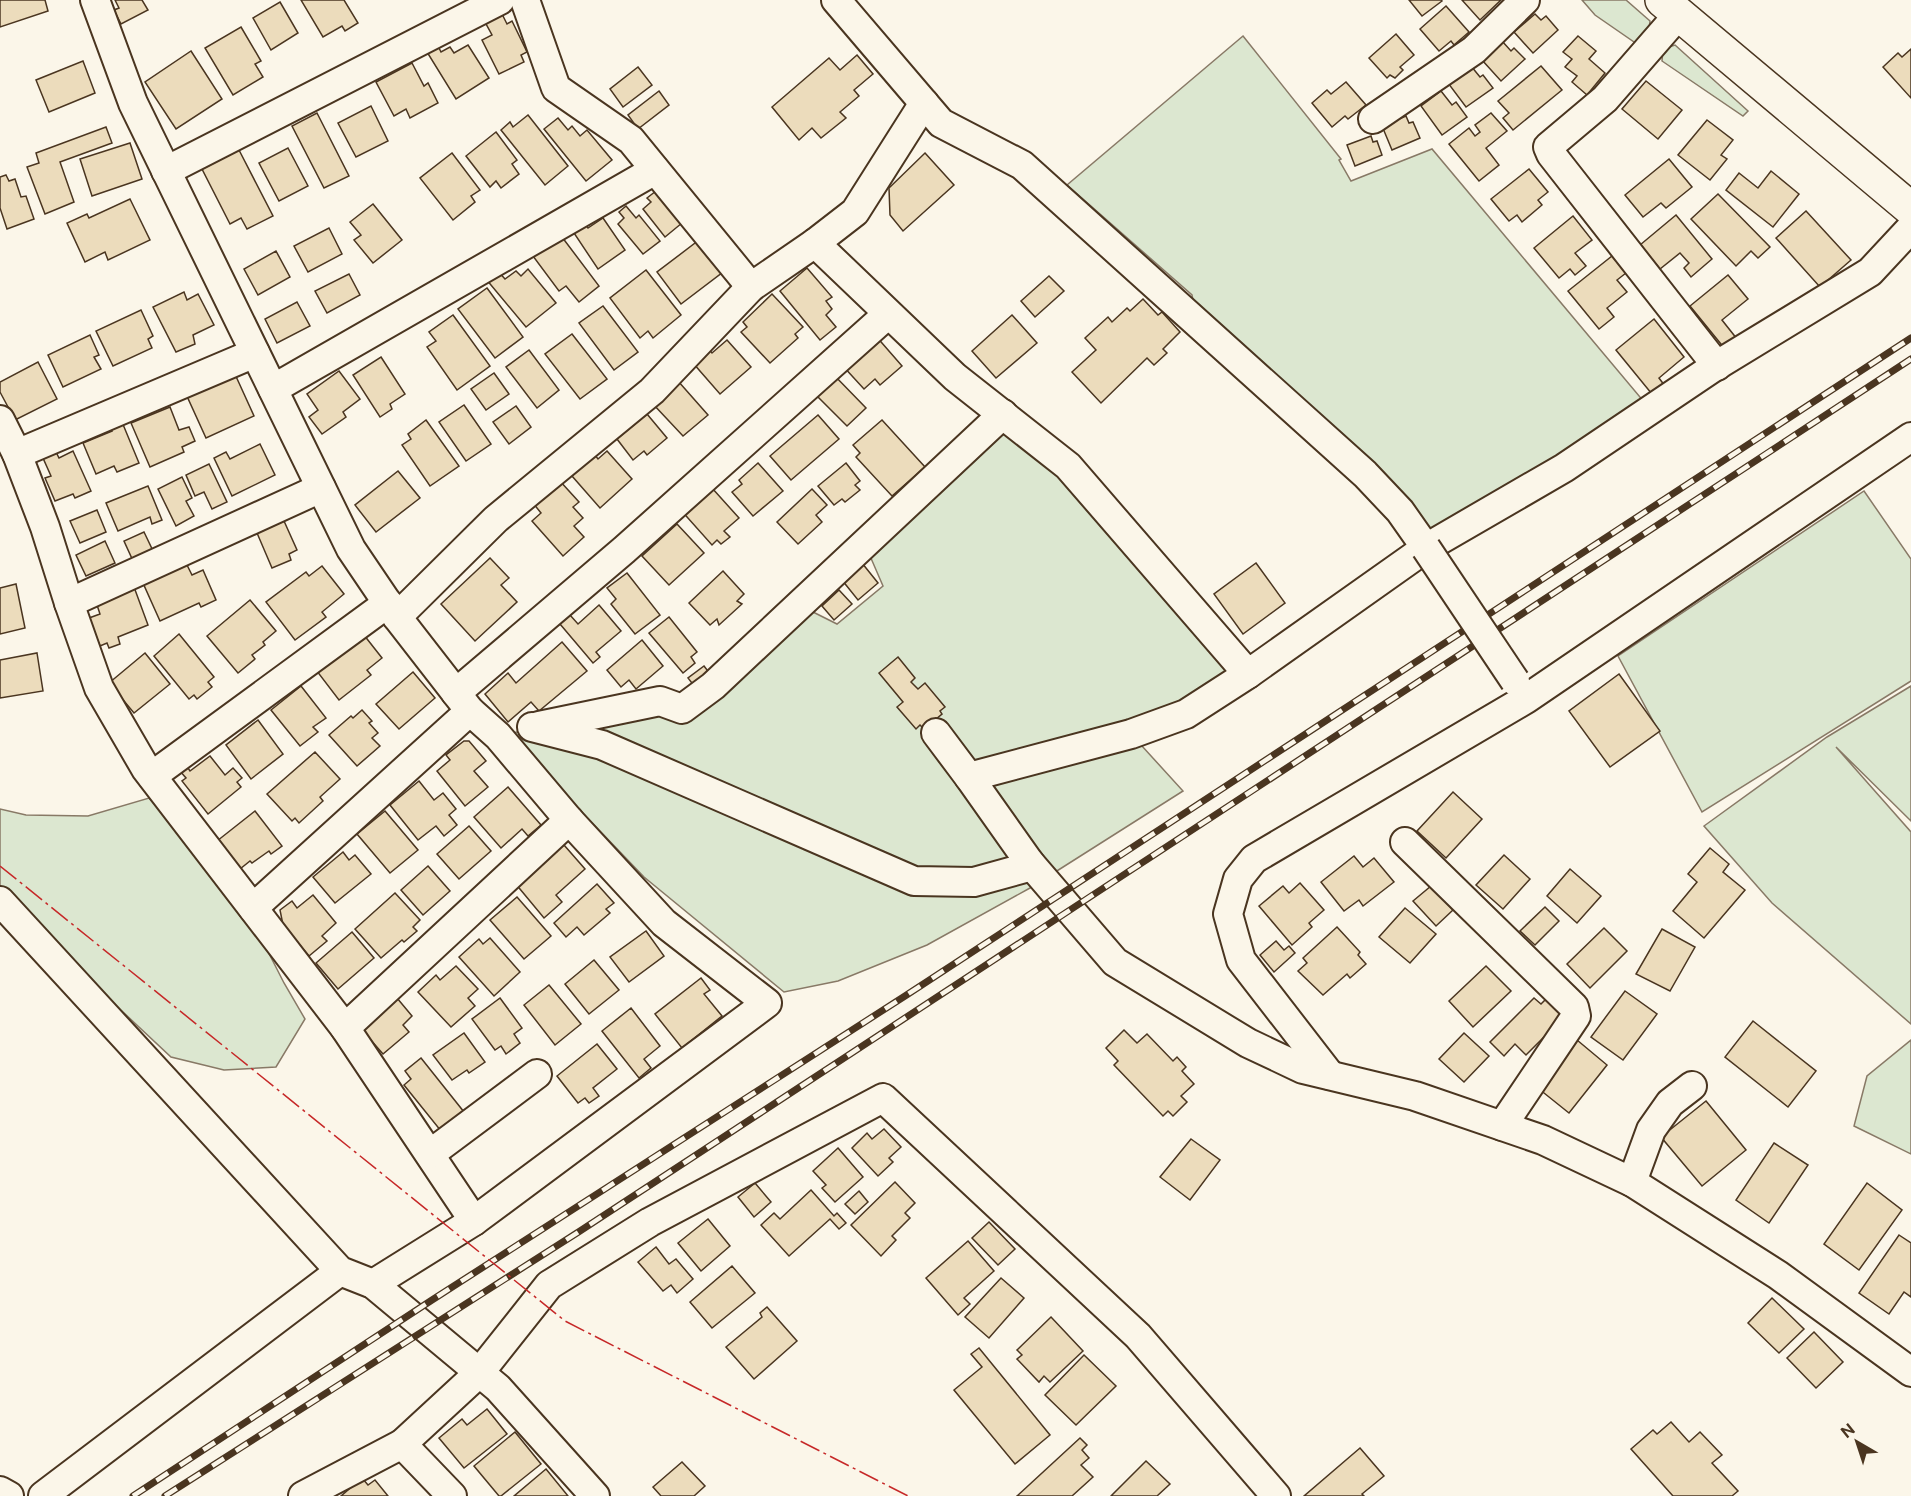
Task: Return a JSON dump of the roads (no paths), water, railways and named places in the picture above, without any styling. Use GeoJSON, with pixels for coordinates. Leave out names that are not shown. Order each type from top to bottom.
{"type":"FeatureCollection","features":[{"type":"Feature","properties":{"kind":"street"},"geometry":{"type":"LineString","coordinates":[[95,0],[133,103],[351,549],[392,610],[463,702],[498,736],[569,820],[664,923],[767,1003],[474,1221],[373,1284]]}},
{"type":"Feature","properties":{"kind":"street"},"geometry":{"type":"LineString","coordinates":[[166,171],[500,0]]}},
{"type":"Feature","properties":{"kind":"street"},"geometry":{"type":"LineString","coordinates":[[525,0],[556,88],[631,140],[751,287]]}},
{"type":"Feature","properties":{"kind":"street"},"geometry":{"type":"LineString","coordinates":[[836,0],[941,123],[1022,165],[1365,474],[1400,511],[1520,690]]}},
{"type":"Feature","properties":{"kind":"street"},"geometry":{"type":"LineString","coordinates":[[1373,119],[1474,50],[1526,0]]}},
{"type":"Feature","properties":{"kind":"street"},"geometry":{"type":"LineString","coordinates":[[1717,366],[1551,154],[1548,147],[1605,99],[1670,7],[1911,209]]}},
{"type":"Feature","properties":{"kind":"street"},"geometry":{"type":"LineString","coordinates":[[152,776],[392,610],[496,519],[652,391],[751,287],[855,212],[924,103]]}},
{"type":"Feature","properties":{"kind":"street"},"geometry":{"type":"LineString","coordinates":[[273,389],[656,170]]}},
{"type":"Feature","properties":{"kind":"street"},"geometry":{"type":"LineString","coordinates":[[969,777],[1131,734],[1186,714],[1248,674],[1426,548],[1564,468],[1717,366],[1870,272],[1911,228]]}},
{"type":"Feature","properties":{"kind":"street"},"geometry":{"type":"LineString","coordinates":[[815,243],[955,378],[1068,466],[1248,674]]}},
{"type":"Feature","properties":{"kind":"street"},"geometry":{"type":"LineString","coordinates":[[254,908],[463,702],[624,550],[888,314]]}},
{"type":"Feature","properties":{"kind":"street"},"geometry":{"type":"LineString","coordinates":[[17,454],[255,353]]}},
{"type":"Feature","properties":{"kind":"street"},"geometry":{"type":"LineString","coordinates":[[498,736],[660,701],[682,710],[713,687],[1003,414]]}},
{"type":"Feature","properties":{"kind":"street"},"geometry":{"type":"LineString","coordinates":[[0,420],[17,454],[45,527],[99,688],[152,776],[345,1028],[474,1221]]}},
{"type":"Feature","properties":{"kind":"street"},"geometry":{"type":"LineString","coordinates":[[1330,1075],[1241,960],[1228,915],[1238,879],[1254,860],[1911,437]]}},
{"type":"Feature","properties":{"kind":"street"},"geometry":{"type":"LineString","coordinates":[[69,603],[321,488]]}},
{"type":"Feature","properties":{"kind":"street"},"geometry":{"type":"LineString","coordinates":[[532,727],[602,745],[914,881],[974,882],[1032,866],[1029,862]]}},
{"type":"Feature","properties":{"kind":"street"},"geometry":{"type":"LineString","coordinates":[[936,733],[1029,862],[1115,962],[1248,1043],[1303,1069],[1415,1096],[1544,1140],[1632,1182],[1778,1275],[1911,1372]]}},
{"type":"Feature","properties":{"kind":"street"},"geometry":{"type":"LineString","coordinates":[[345,1028],[569,820]]}},
{"type":"Feature","properties":{"kind":"street"},"geometry":{"type":"LineString","coordinates":[[1405,842],[1574,1007],[1576,1016],[1502,1126]]}},
{"type":"Feature","properties":{"kind":"street"},"geometry":{"type":"LineString","coordinates":[[0,901],[340,1271],[373,1284],[480,1372],[498,1388],[595,1496]]}},
{"type":"Feature","properties":{"kind":"street"},"geometry":{"type":"LineString","coordinates":[[430,1154],[537,1074]]}},
{"type":"Feature","properties":{"kind":"street"},"geometry":{"type":"LineString","coordinates":[[1632,1182],[1651,1130],[1670,1103],[1692,1086]]}},
{"type":"Feature","properties":{"kind":"street"},"geometry":{"type":"LineString","coordinates":[[303,1496],[402,1444],[480,1372],[549,1285],[650,1222],[883,1098],[1138,1336],[1276,1496]]}},
{"type":"Feature","properties":{"kind":"street"},"geometry":{"type":"LineString","coordinates":[[44,1496],[340,1271]]}},
{"type":"Feature","properties":{"kind":"street"},"geometry":{"type":"LineString","coordinates":[[402,1444],[452,1496]]}},
{"type":"Feature","properties":{"kind":"street"},"geometry":{"type":"LineString","coordinates":[[0,1491],[9,1496]]}},
{"type":"Feature","properties":{"kind":"railway"},"geometry":{"type":"LineString","coordinates":[[133,1496],[432,1300],[905,996],[1911,338]]}},
{"type":"Feature","properties":{"kind":"railway"},"geometry":{"type":"LineString","coordinates":[[165,1496],[580,1231],[1911,359]]}}]}
